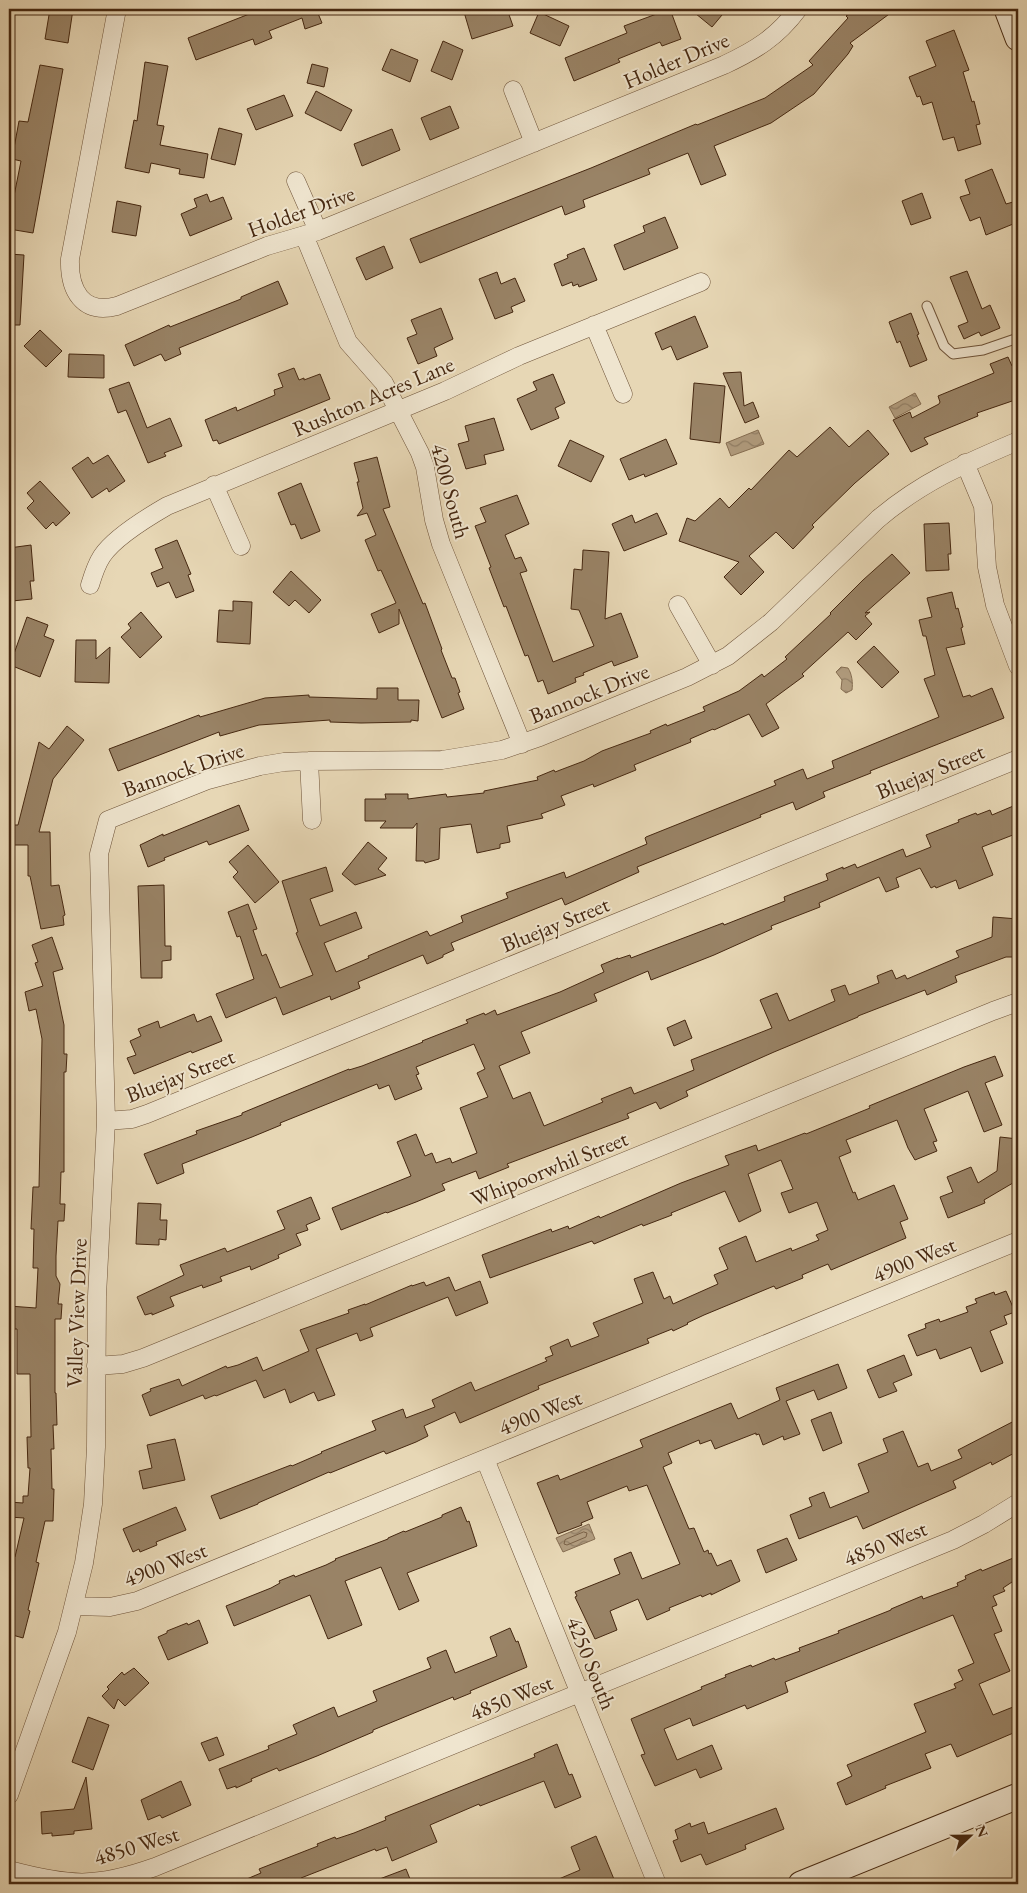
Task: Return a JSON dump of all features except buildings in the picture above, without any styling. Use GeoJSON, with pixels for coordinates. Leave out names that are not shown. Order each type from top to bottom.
{"type":"FeatureCollection","features":[{"type":"Feature","properties":{"kind":"main road"},"geometry":{"type":"LineString","coordinates":[[1006,9],[1018,38]]}},
{"type":"Feature","properties":{"kind":"main road"},"geometry":{"type":"LineString","coordinates":[[801,1884],[1018,1796]]}},
{"type":"Feature","properties":{"kind":"street","name":"Holder Drive"},"geometry":{"type":"LineString","coordinates":[[117,9],[70,259],[70,278],[76,293],[87,304],[102,309],[117,306],[267,246],[311,233],[534,143],[746,54],[774,36],[798,9]]}},
{"type":"Feature","properties":{"kind":"street"},"geometry":{"type":"LineString","coordinates":[[513,90],[534,143]]}},
{"type":"Feature","properties":{"kind":"street","name":"4200 South"},"geometry":{"type":"LineString","coordinates":[[296,180],[311,233],[348,342],[380,377],[399,410],[425,467],[434,520],[441,544],[522,744]]}},
{"type":"Feature","properties":{"kind":"street","name":"Rushton Acres Lane"},"geometry":{"type":"LineString","coordinates":[[90,585],[99,562],[114,542],[166,506],[399,410],[519,356],[701,282]]}},
{"type":"Feature","properties":{"kind":"street"},"geometry":{"type":"LineString","coordinates":[[594,325],[622,394]]}},
{"type":"Feature","properties":{"kind":"street","name":"Bannock Drive"},"geometry":{"type":"LineString","coordinates":[[108,820],[238,770],[284,762],[442,760],[483,754],[522,744],[687,677],[712,665],[758,634],[894,505],[929,482],[965,463],[1018,441]]}},
{"type":"Feature","properties":{"kind":"street"},"geometry":{"type":"LineString","coordinates":[[965,463],[983,506],[987,568],[991,591],[1018,666]]}},
{"type":"Feature","properties":{"kind":"street"},"geometry":{"type":"LineString","coordinates":[[214,485],[241,546]]}},
{"type":"Feature","properties":{"kind":"street"},"geometry":{"type":"LineString","coordinates":[[678,605],[712,665]]}},
{"type":"Feature","properties":{"kind":"street","name":"Bluejay Street"},"geometry":{"type":"LineString","coordinates":[[106,1121],[132,1119],[148,1114],[1018,759]]}},
{"type":"Feature","properties":{"kind":"street"},"geometry":{"type":"LineString","coordinates":[[309,761],[312,820]]}},
{"type":"Feature","properties":{"kind":"street","name":"Valley View Drive"},"geometry":{"type":"LineString","coordinates":[[9,1795],[59,1657],[74,1606],[84,1563],[93,1504],[96,1447],[97,1296],[106,1121],[99,854],[108,820]]}},
{"type":"Feature","properties":{"kind":"street","name":"Whipoorwhil Street"},"geometry":{"type":"LineString","coordinates":[[96,1366],[123,1364],[142,1358],[1018,1002]]}},
{"type":"Feature","properties":{"kind":"street","name":"4900 West"},"geometry":{"type":"LineString","coordinates":[[74,1606],[110,1607],[137,1601],[1018,1241]]}},
{"type":"Feature","properties":{"kind":"street","name":"4250 South"},"geometry":{"type":"LineString","coordinates":[[484,1459],[658,1884]]}},
{"type":"Feature","properties":{"kind":"street","name":"4850 West"},"geometry":{"type":"LineString","coordinates":[[9,1870],[46,1880],[74,1883],[106,1881],[139,1872],[953,1540],[992,1520],[1018,1503]]}},
{"type":"Feature","properties":{"kind":"lane"},"geometry":{"type":"LineString","coordinates":[[9,15],[10,9]]}},
{"type":"Feature","properties":{"kind":"lane"},"geometry":{"type":"LineString","coordinates":[[927,306],[944,346],[952,354],[984,350],[1018,338]]}},
{"type":"Feature","properties":{"kind":"water"},"geometry":{"type":"Polygon","coordinates":[[[915,393],[921,404],[895,418],[889,407],[915,393]]]}},
{"type":"Feature","properties":{"kind":"water"},"geometry":{"type":"Polygon","coordinates":[[[758,430],[764,444],[731,456],[726,443],[758,430]]]}},
{"type":"Feature","properties":{"kind":"water"},"geometry":{"type":"Polygon","coordinates":[[[841,667],[848,668],[852,679],[852,690],[846,693],[841,689],[842,680],[836,672],[841,667]]]}},
{"type":"Feature","properties":{"kind":"water"},"geometry":{"type":"Polygon","coordinates":[[[589,1524],[595,1539],[563,1552],[556,1538],[589,1524]]]}}]}
